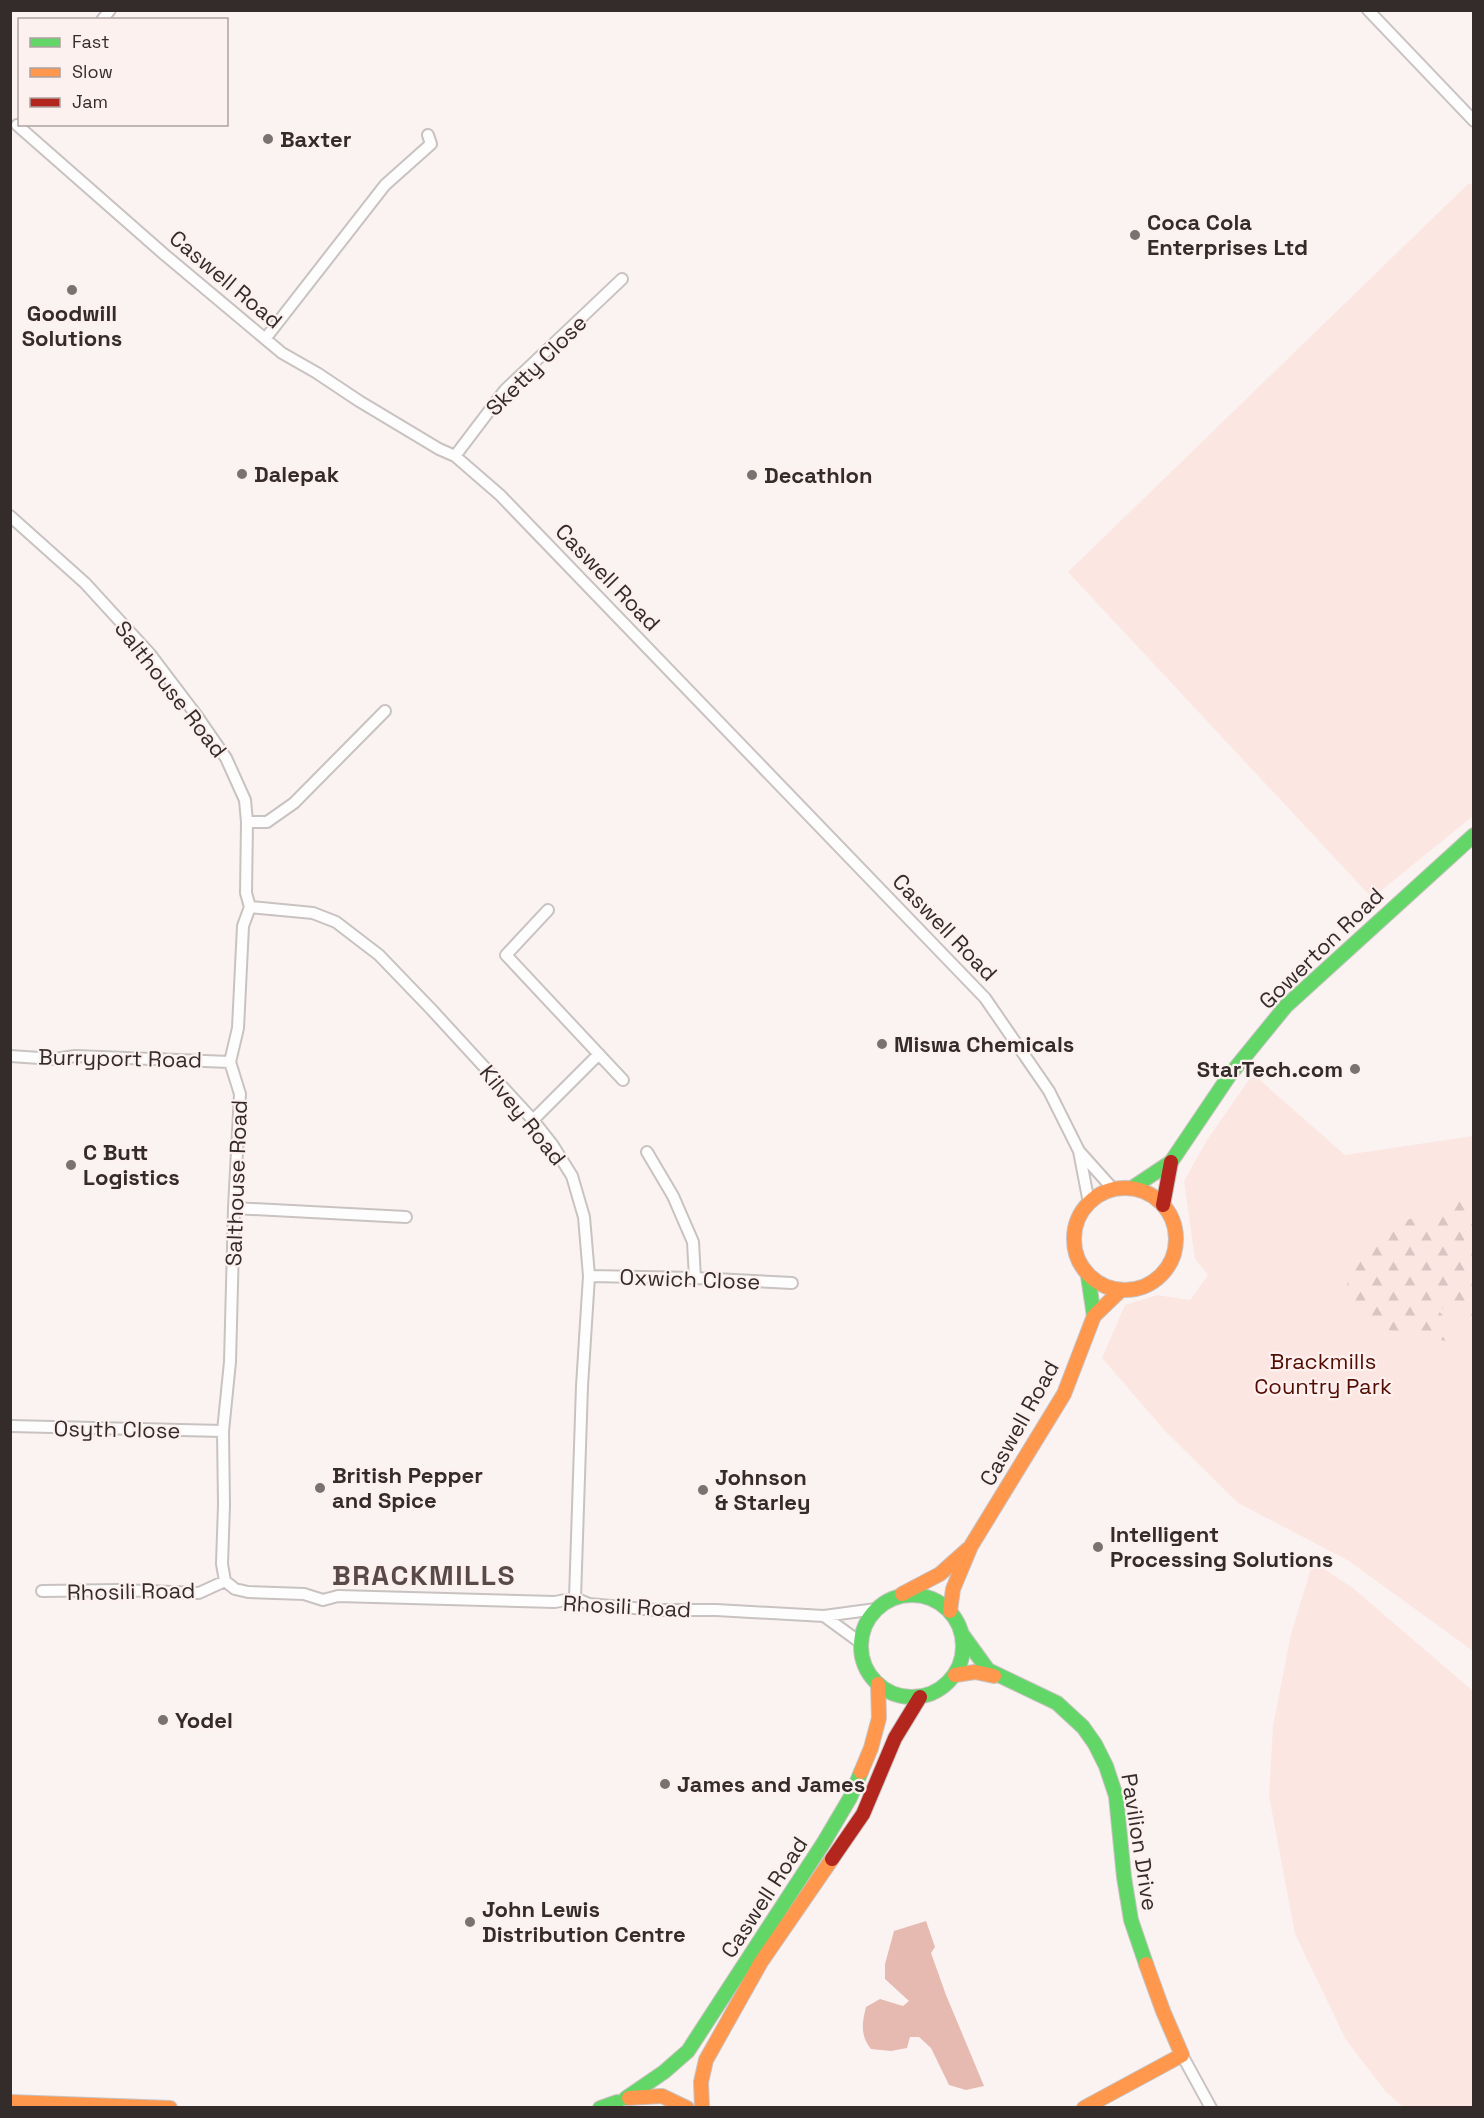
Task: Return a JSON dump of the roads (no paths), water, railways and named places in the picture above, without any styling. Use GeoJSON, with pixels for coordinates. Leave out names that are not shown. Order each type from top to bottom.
{"type":"FeatureCollection","features":[{"type":"Feature","properties":{"kind":"main road","name":"Gowerton Road"},"geometry":{"type":"LineString","coordinates":[[1162,1204],[1171,1162],[1229,1076],[1286,1006],[1473,835]]}},
{"type":"Feature","properties":{"kind":"main road","name":"Gowerton Road"},"geometry":{"type":"LineString","coordinates":[[1132,1188],[1171,1162]]}},
{"type":"Feature","properties":{"kind":"main road"},"geometry":{"type":"LineString","coordinates":[[1132,1188],[1149,1194],[1162,1204],[1172,1219],[1176,1236],[1170,1265],[1150,1284],[1136,1290],[1120,1291],[1103,1286],[1088,1276],[1079,1263],[1074,1247],[1074,1231],[1079,1216],[1100,1194],[1113,1189],[1132,1188]]}},
{"type":"Feature","properties":{"kind":"main road","name":"Caswell Road"},"geometry":{"type":"LineString","coordinates":[[1088,1276],[1094,1316]]}},
{"type":"Feature","properties":{"kind":"main road","name":"Caswell Road"},"geometry":{"type":"LineString","coordinates":[[950,1611],[953,1588],[971,1546],[1064,1394],[1094,1316],[1120,1291]]}},
{"type":"Feature","properties":{"kind":"main road","name":"Caswell Road"},"geometry":{"type":"LineString","coordinates":[[896,1597],[940,1574],[971,1546]]}},
{"type":"Feature","properties":{"kind":"main road"},"geometry":{"type":"LineString","coordinates":[[910,1595],[925,1596],[939,1602],[950,1611],[958,1622],[962,1635],[961,1662],[955,1675],[940,1689],[920,1697],[905,1697],[890,1693],[878,1684],[868,1672],[862,1659],[861,1643],[868,1619],[876,1609],[896,1597],[910,1595]]}},
{"type":"Feature","properties":{"kind":"main road","name":"Pavilion Drive"},"geometry":{"type":"LineString","coordinates":[[962,1635],[988,1670],[1057,1703],[1083,1727],[1095,1744],[1106,1766],[1116,1796],[1131,1920],[1163,2011],[1182,2055]]}},
{"type":"Feature","properties":{"kind":"main road","name":"Pavilion Drive"},"geometry":{"type":"LineString","coordinates":[[955,1675],[975,1672],[1005,1678]]}},
{"type":"Feature","properties":{"kind":"main road","name":"Caswell Road"},"geometry":{"type":"LineString","coordinates":[[618,2103],[664,2073],[688,2051],[824,1842],[850,1798],[871,1748],[879,1718],[878,1684]]}},
{"type":"Feature","properties":{"kind":"main road","name":"Caswell Road"},"geometry":{"type":"LineString","coordinates":[[702,2108],[701,2082],[706,2060],[761,1962],[863,1814],[895,1738],[920,1697]]}},
{"type":"Feature","properties":{"kind":"main road"},"geometry":{"type":"LineString","coordinates":[[1084,2108],[1182,2055]]}},
{"type":"Feature","properties":{"kind":"main road"},"geometry":{"type":"LineString","coordinates":[[600,2108],[662,2096],[687,2108]]}},
{"type":"Feature","properties":{"kind":"main road"},"geometry":{"type":"LineString","coordinates":[[10,2102],[170,2108]]}},
{"type":"Feature","properties":{"kind":"main road"},"geometry":{"type":"LineString","coordinates":[[10,2106],[21,2108]]}},
{"type":"Feature","properties":{"kind":"street"},"geometry":{"type":"LineString","coordinates":[[1368,10],[1473,121]]}},
{"type":"Feature","properties":{"kind":"street","name":"Caswell Road"},"geometry":{"type":"LineString","coordinates":[[16,125],[282,353],[439,449],[455,456],[500,495],[985,998],[1049,1091],[1079,1151],[1113,1189]]}},
{"type":"Feature","properties":{"kind":"street"},"geometry":{"type":"LineString","coordinates":[[265,339],[385,185],[431,144],[428,135]]}},
{"type":"Feature","properties":{"kind":"street","name":"Sketty Close"},"geometry":{"type":"LineString","coordinates":[[455,456],[506,390],[622,279]]}},
{"type":"Feature","properties":{"kind":"street","name":"Salthouse Road"},"geometry":{"type":"LineString","coordinates":[[10,516],[85,583],[150,654],[226,758],[245,800],[246,893],[250,907],[243,926],[238,1028],[230,1062],[240,1094],[230,1362],[223,1431],[222,1564],[225,1581]]}},
{"type":"Feature","properties":{"kind":"street"},"geometry":{"type":"LineString","coordinates":[[247,822],[267,822],[294,803],[385,711]]}},
{"type":"Feature","properties":{"kind":"street","name":"Kilvey Road"},"geometry":{"type":"LineString","coordinates":[[250,907],[313,913],[336,922],[379,955],[532,1120],[572,1176],[584,1217],[589,1276],[582,1386],[575,1598]]}},
{"type":"Feature","properties":{"kind":"street"},"geometry":{"type":"LineString","coordinates":[[548,910],[506,955],[623,1080]]}},
{"type":"Feature","properties":{"kind":"street"},"geometry":{"type":"LineString","coordinates":[[532,1120],[599,1054]]}},
{"type":"Feature","properties":{"kind":"street","name":"Burryport Road"},"geometry":{"type":"LineString","coordinates":[[10,1056],[55,1059],[87,1056],[230,1062]]}},
{"type":"Feature","properties":{"kind":"street","name":"Caswell Road"},"geometry":{"type":"LineString","coordinates":[[1079,1151],[1089,1203]]}},
{"type":"Feature","properties":{"kind":"street"},"geometry":{"type":"LineString","coordinates":[[647,1152],[673,1196],[693,1242],[695,1278]]}},
{"type":"Feature","properties":{"kind":"street"},"geometry":{"type":"LineString","coordinates":[[234,1208],[406,1217]]}},
{"type":"Feature","properties":{"kind":"street","name":"Oxwich Close"},"geometry":{"type":"LineString","coordinates":[[589,1276],[792,1283]]}},
{"type":"Feature","properties":{"kind":"street","name":"Osyth Close"},"geometry":{"type":"LineString","coordinates":[[10,1426],[223,1431]]}},
{"type":"Feature","properties":{"kind":"street","name":"Rhosili Road"},"geometry":{"type":"LineString","coordinates":[[42,1591],[120,1590],[199,1593],[225,1581],[235,1589],[248,1592],[304,1594],[323,1600],[338,1596],[555,1602],[575,1598],[589,1604],[656,1610],[716,1610],[824,1616],[876,1609]]}},
{"type":"Feature","properties":{"kind":"street"},"geometry":{"type":"LineString","coordinates":[[824,1616],[861,1643]]}},
{"type":"Feature","properties":{"kind":"street","name":"Pavilion Drive"},"geometry":{"type":"LineString","coordinates":[[1182,2055],[1211,2108]]}},
{"type":"Feature","properties":{"kind":"place","name":"Baxter"},"geometry":{"type":"Point","coordinates":[268,139]}},
{"type":"Feature","properties":{"kind":"place","name":"Coca Cola Enterprises Ltd"},"geometry":{"type":"Point","coordinates":[1135,235]}},
{"type":"Feature","properties":{"kind":"place","name":"Goodwill Solutions"},"geometry":{"type":"Point","coordinates":[72,290]}},
{"type":"Feature","properties":{"kind":"place","name":"Dalepak"},"geometry":{"type":"Point","coordinates":[242,474]}},
{"type":"Feature","properties":{"kind":"place","name":"Decathlon"},"geometry":{"type":"Point","coordinates":[752,475]}},
{"type":"Feature","properties":{"kind":"place","name":"Miswa Chemicals"},"geometry":{"type":"Point","coordinates":[882,1044]}},
{"type":"Feature","properties":{"kind":"place","name":"StarTech.com"},"geometry":{"type":"Point","coordinates":[1355,1069]}},
{"type":"Feature","properties":{"kind":"place","name":"C Butt Logistics"},"geometry":{"type":"Point","coordinates":[71,1165]}},
{"type":"Feature","properties":{"kind":"place","name":"British Pepper and Spice"},"geometry":{"type":"Point","coordinates":[320,1488]}},
{"type":"Feature","properties":{"kind":"place","name":"Johnson & Starley"},"geometry":{"type":"Point","coordinates":[703,1490]}},
{"type":"Feature","properties":{"kind":"place","name":"Intelligent Processing Solutions"},"geometry":{"type":"Point","coordinates":[1098,1547]}},
{"type":"Feature","properties":{"kind":"place","name":"Yodel"},"geometry":{"type":"Point","coordinates":[163,1720]}},
{"type":"Feature","properties":{"kind":"place","name":"James and James"},"geometry":{"type":"Point","coordinates":[665,1784]}},
{"type":"Feature","properties":{"kind":"place","name":"John Lewis Distribution Centre"},"geometry":{"type":"Point","coordinates":[470,1922]}},
{"type":"Feature","properties":{"kind":"district","name":"BRACKMILLS"},"geometry":{"type":"Point","coordinates":[424,1575]}},
{"type":"Feature","properties":{"kind":"park label","name":"Brackmills Country Park"},"geometry":{"type":"Point","coordinates":[1323,1374]}}]}
